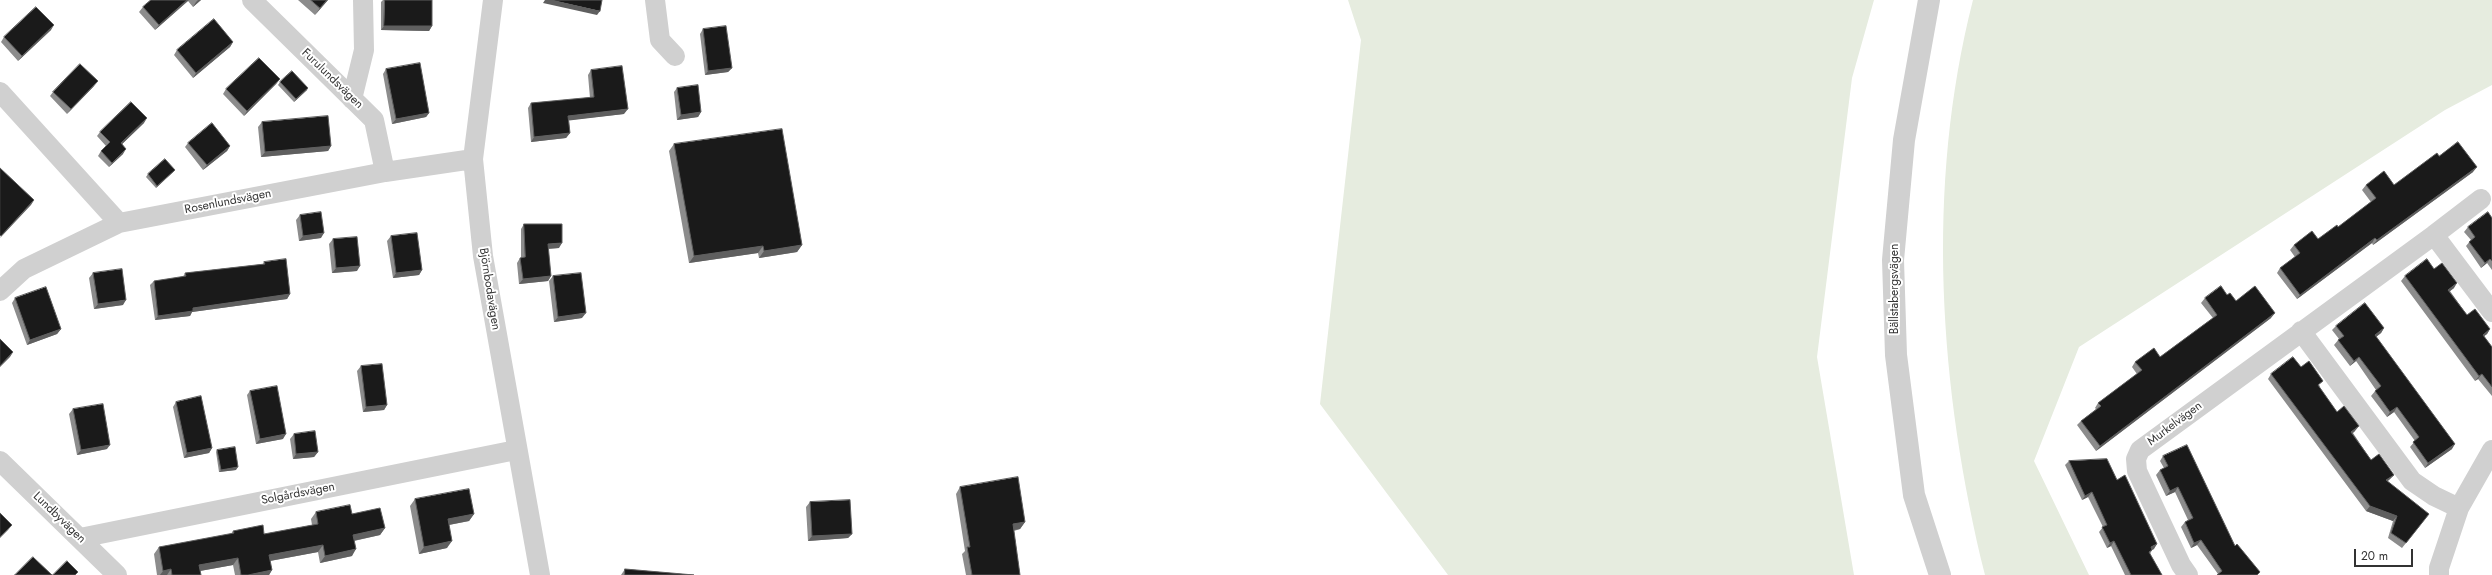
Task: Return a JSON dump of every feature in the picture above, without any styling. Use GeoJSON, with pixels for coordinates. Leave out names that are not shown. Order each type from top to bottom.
{"type":"FeatureCollection","features":[{"type":"Feature","properties":{"kind":"street","name":"Furulundsvägen"},"geometry":{"type":"LineString","coordinates":[[252,0],[374,120],[385,172]]}},
{"type":"Feature","properties":{"kind":"street"},"geometry":{"type":"LineString","coordinates":[[352,99],[364,50],[363,0]]}},
{"type":"Feature","properties":{"kind":"street","name":"Björnbodavägen"},"geometry":{"type":"LineString","coordinates":[[493,0],[473,159],[483,256],[516,450],[540,575]]}},
{"type":"Feature","properties":{"kind":"street"},"geometry":{"type":"LineString","coordinates":[[655,0],[660,40],[675,56]]}},
{"type":"Feature","properties":{"kind":"street","name":"Bällstabergsvägen"},"geometry":{"type":"LineString","coordinates":[[1929,0],[1904,140],[1893,260],[1896,355],[1914,494],[1940,575]]}},
{"type":"Feature","properties":{"kind":"street"},"geometry":{"type":"LineString","coordinates":[[0,92],[119,222]]}},
{"type":"Feature","properties":{"kind":"street","name":"Rosenlundsvägen"},"geometry":{"type":"LineString","coordinates":[[0,291],[24,269],[119,222],[385,172],[473,159]]}},
{"type":"Feature","properties":{"kind":"street","name":"Murkelvägen"},"geometry":{"type":"LineString","coordinates":[[2188,575],[2181,564],[2137,471],[2136,459],[2140,450],[2481,199]]}},
{"type":"Feature","properties":{"kind":"street"},"geometry":{"type":"LineString","coordinates":[[2434,235],[2492,312]]}},
{"type":"Feature","properties":{"kind":"street"},"geometry":{"type":"LineString","coordinates":[[2301,331],[2412,480],[2434,496],[2459,508]]}},
{"type":"Feature","properties":{"kind":"street","name":"Solgårdsvägen"},"geometry":{"type":"LineString","coordinates":[[80,538],[516,450]]}},
{"type":"Feature","properties":{"kind":"street"},"geometry":{"type":"LineString","coordinates":[[2439,575],[2439,568],[2459,508],[2492,450]]}},
{"type":"Feature","properties":{"kind":"street","name":"Lundbyvägen"},"geometry":{"type":"LineString","coordinates":[[0,461],[117,575]]}},
{"type":"Feature","properties":{"kind":"shaded area"},"geometry":{"type":"Polygon","coordinates":[[[1348,0],[1874,0],[1852,78],[1817,357],[1854,575],[1448,575],[1320,404],[1361,40],[1348,0]]]}},
{"type":"Feature","properties":{"kind":"shaded area"},"geometry":{"type":"Polygon","coordinates":[[[1973,0],[2492,0],[2492,85],[2445,110],[2079,347],[2034,461],[2089,575],[1985,575],[1969,505],[1957,433],[1948,361],[1944,288],[1944,215],[1948,143],[1958,71],[1973,0]]]}},
{"type":"Feature","properties":{"kind":"building"},"geometry":{"type":"Polygon","coordinates":[[[151,0],[187,0],[159,25],[143,7],[151,0]]]}},
{"type":"Feature","properties":{"kind":"building"},"geometry":{"type":"Polygon","coordinates":[[[311,0],[327,0],[320,8],[311,0]]]}},
{"type":"Feature","properties":{"kind":"building"},"geometry":{"type":"Polygon","coordinates":[[[385,0],[432,0],[432,26],[384,26],[385,0]]]}},
{"type":"Feature","properties":{"kind":"building"},"geometry":{"type":"Polygon","coordinates":[[[551,0],[602,0],[600,11],[551,0]]]}},
{"type":"Feature","properties":{"kind":"building"},"geometry":{"type":"Polygon","coordinates":[[[36,7],[54,25],[22,56],[4,37],[36,7]]]}},
{"type":"Feature","properties":{"kind":"building"},"geometry":{"type":"Polygon","coordinates":[[[214,19],[233,42],[196,73],[177,50],[214,19]]]}},
{"type":"Feature","properties":{"kind":"building"},"geometry":{"type":"Polygon","coordinates":[[[726,26],[732,68],[708,71],[703,29],[726,26]]]}},
{"type":"Feature","properties":{"kind":"building"},"geometry":{"type":"Polygon","coordinates":[[[259,58],[280,79],[247,111],[226,89],[259,58]]]}},
{"type":"Feature","properties":{"kind":"building"},"geometry":{"type":"Polygon","coordinates":[[[420,63],[429,113],[396,119],[386,69],[420,63]]]}},
{"type":"Feature","properties":{"kind":"building"},"geometry":{"type":"Polygon","coordinates":[[[80,64],[98,81],[71,109],[53,92],[80,64]]]}},
{"type":"Feature","properties":{"kind":"building"},"geometry":{"type":"Polygon","coordinates":[[[622,66],[628,109],[568,116],[570,133],[534,137],[531,103],[594,97],[591,70],[622,66]]]}},
{"type":"Feature","properties":{"kind":"building"},"geometry":{"type":"Polygon","coordinates":[[[292,71],[308,88],[296,99],[280,82],[292,71]]]}},
{"type":"Feature","properties":{"kind":"building"},"geometry":{"type":"Polygon","coordinates":[[[698,85],[701,112],[681,115],[677,88],[698,85]]]}},
{"type":"Feature","properties":{"kind":"building"},"geometry":{"type":"Polygon","coordinates":[[[131,102],[147,118],[121,143],[126,149],[112,163],[101,151],[110,142],[100,132],[131,102]]]}},
{"type":"Feature","properties":{"kind":"building"},"geometry":{"type":"Polygon","coordinates":[[[328,116],[331,146],[265,152],[262,122],[328,116]]]}},
{"type":"Feature","properties":{"kind":"building"},"geometry":{"type":"Polygon","coordinates":[[[212,123],[230,146],[207,165],[188,143],[212,123]]]}},
{"type":"Feature","properties":{"kind":"building"},"geometry":{"type":"Polygon","coordinates":[[[782,129],[802,245],[764,251],[763,246],[694,256],[674,144],[782,129]]]}},
{"type":"Feature","properties":{"kind":"building"},"geometry":{"type":"Polygon","coordinates":[[[2458,142],[2477,167],[2377,240],[2375,238],[2300,295],[2280,268],[2300,253],[2294,245],[2312,231],[2318,239],[2337,225],[2338,227],[2376,198],[2366,185],[2384,171],[2394,185],[2437,153],[2439,156],[2458,142]]]}},
{"type":"Feature","properties":{"kind":"building"},"geometry":{"type":"Polygon","coordinates":[[[165,159],[175,170],[157,186],[148,174],[165,159]]]}},
{"type":"Feature","properties":{"kind":"building"},"geometry":{"type":"Polygon","coordinates":[[[0,168],[34,200],[1,236],[0,235],[0,168]]]}},
{"type":"Feature","properties":{"kind":"building"},"geometry":{"type":"Polygon","coordinates":[[[321,212],[324,233],[303,236],[300,215],[321,212]]]}},
{"type":"Feature","properties":{"kind":"building"},"geometry":{"type":"Polygon","coordinates":[[[2488,212],[2492,218],[2492,261],[2490,259],[2485,263],[2469,242],[2475,237],[2468,227],[2488,212]]]}},
{"type":"Feature","properties":{"kind":"building"},"geometry":{"type":"Polygon","coordinates":[[[524,224],[562,224],[562,243],[548,244],[551,276],[523,279],[520,258],[525,257],[524,224]]]}},
{"type":"Feature","properties":{"kind":"building"},"geometry":{"type":"Polygon","coordinates":[[[417,233],[422,270],[396,273],[391,236],[417,233]]]}},
{"type":"Feature","properties":{"kind":"building"},"geometry":{"type":"Polygon","coordinates":[[[357,237],[360,266],[336,268],[333,239],[357,237]]]}},
{"type":"Feature","properties":{"kind":"building"},"geometry":{"type":"Polygon","coordinates":[[[286,259],[290,294],[193,308],[193,311],[158,316],[154,281],[186,276],[185,273],[265,264],[264,262],[286,259]]]}},
{"type":"Feature","properties":{"kind":"building"},"geometry":{"type":"Polygon","coordinates":[[[2427,259],[2434,269],[2442,263],[2457,283],[2448,290],[2467,315],[2475,309],[2490,329],[2483,335],[2492,347],[2492,387],[2482,374],[2479,376],[2405,276],[2427,259]]]}},
{"type":"Feature","properties":{"kind":"building"},"geometry":{"type":"Polygon","coordinates":[[[122,269],[126,300],[98,304],[93,273],[122,269]]]}},
{"type":"Feature","properties":{"kind":"building"},"geometry":{"type":"Polygon","coordinates":[[[581,273],[586,313],[558,317],[553,276],[581,273]]]}},
{"type":"Feature","properties":{"kind":"building"},"geometry":{"type":"Polygon","coordinates":[[[2221,286],[2227,295],[2230,293],[2236,301],[2255,286],[2275,313],[2100,446],[2081,421],[2101,406],[2098,403],[2142,370],[2135,362],[2154,348],[2160,357],[2217,315],[2205,298],[2221,286]]]}},
{"type":"Feature","properties":{"kind":"building"},"geometry":{"type":"Polygon","coordinates":[[[46,287],[61,329],[30,340],[15,298],[46,287]]]}},
{"type":"Feature","properties":{"kind":"building"},"geometry":{"type":"Polygon","coordinates":[[[2365,303],[2384,328],[2375,335],[2455,444],[2428,463],[2413,442],[2419,437],[2397,407],[2390,412],[2375,391],[2381,386],[2359,357],[2354,361],[2338,340],[2344,336],[2336,326],[2365,303]]]}},
{"type":"Feature","properties":{"kind":"building"},"geometry":{"type":"Polygon","coordinates":[[[0,339],[13,352],[0,366],[0,339]]]}},
{"type":"Feature","properties":{"kind":"building"},"geometry":{"type":"Polygon","coordinates":[[[2293,357],[2301,367],[2309,361],[2323,381],[2318,385],[2337,412],[2344,406],[2359,426],[2351,432],[2371,460],[2379,454],[2394,475],[2386,480],[2429,514],[2406,543],[2391,533],[2397,516],[2370,506],[2271,374],[2293,357]]]}},
{"type":"Feature","properties":{"kind":"building"},"geometry":{"type":"Polygon","coordinates":[[[382,364],[387,405],[366,407],[361,366],[382,364]]]}},
{"type":"Feature","properties":{"kind":"building"},"geometry":{"type":"Polygon","coordinates":[[[277,386],[286,434],[260,439],[250,391],[277,386]]]}},
{"type":"Feature","properties":{"kind":"building"},"geometry":{"type":"Polygon","coordinates":[[[201,396],[212,448],[187,453],[176,402],[201,396]]]}},
{"type":"Feature","properties":{"kind":"building"},"geometry":{"type":"Polygon","coordinates":[[[103,404],[110,445],[81,450],[73,409],[103,404]]]}},
{"type":"Feature","properties":{"kind":"building"},"geometry":{"type":"Polygon","coordinates":[[[315,431],[318,452],[296,454],[294,434],[315,431]]]}},
{"type":"Feature","properties":{"kind":"building"},"geometry":{"type":"Polygon","coordinates":[[[2187,445],[2235,546],[2237,544],[2260,572],[2257,575],[2217,575],[2222,571],[2201,540],[2194,543],[2185,522],[2193,518],[2178,487],[2170,491],[2160,470],[2168,466],[2163,456],[2187,445]]]}},
{"type":"Feature","properties":{"kind":"building"},"geometry":{"type":"Polygon","coordinates":[[[235,447],[238,467],[221,470],[217,450],[235,447]]]}},
{"type":"Feature","properties":{"kind":"building"},"geometry":{"type":"Polygon","coordinates":[[[2107,459],[2117,480],[2125,475],[2157,544],[2151,547],[2152,550],[2149,552],[2162,575],[2131,575],[2114,541],[2110,543],[2102,527],[2107,525],[2092,492],[2085,496],[2069,461],[2107,459]]]}},
{"type":"Feature","properties":{"kind":"building"},"geometry":{"type":"Polygon","coordinates":[[[1018,477],[1025,522],[1013,524],[1020,575],[972,575],[967,547],[970,547],[960,487],[1018,477]]]}},
{"type":"Feature","properties":{"kind":"building"},"geometry":{"type":"Polygon","coordinates":[[[469,489],[474,514],[448,519],[452,541],[424,547],[415,499],[469,489]]]}},
{"type":"Feature","properties":{"kind":"building"},"geometry":{"type":"Polygon","coordinates":[[[850,500],[852,534],[812,536],[810,502],[850,500]]]}},
{"type":"Feature","properties":{"kind":"building"},"geometry":{"type":"Polygon","coordinates":[[[350,505],[352,514],[380,508],[385,528],[353,535],[356,549],[325,556],[323,545],[269,555],[272,570],[248,575],[241,575],[238,558],[199,565],[201,575],[172,575],[171,569],[163,571],[159,547],[234,533],[233,531],[263,525],[264,534],[318,524],[316,512],[350,505]]]}},
{"type":"Feature","properties":{"kind":"building"},"geometry":{"type":"Polygon","coordinates":[[[0,513],[12,525],[0,537],[0,513]]]}},
{"type":"Feature","properties":{"kind":"building"},"geometry":{"type":"Polygon","coordinates":[[[33,557],[52,575],[15,575],[33,557]]]}},
{"type":"Feature","properties":{"kind":"building"},"geometry":{"type":"Polygon","coordinates":[[[67,561],[78,572],[75,575],[53,575],[67,561]]]}},
{"type":"Feature","properties":{"kind":"building"},"geometry":{"type":"Polygon","coordinates":[[[625,569],[694,575],[625,575],[625,569]]]}}]}
